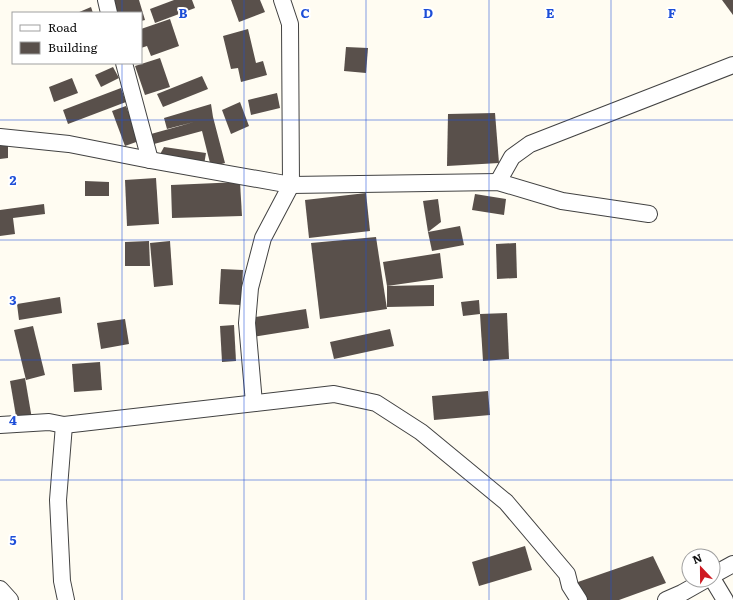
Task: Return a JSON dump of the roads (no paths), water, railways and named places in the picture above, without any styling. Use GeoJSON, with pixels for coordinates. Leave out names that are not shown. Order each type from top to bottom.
{"type":"FeatureCollection","features":[{"type":"Feature","properties":{"kind":"street"},"geometry":{"type":"LineString","coordinates":[[106,0],[110,12]]}},
{"type":"Feature","properties":{"kind":"street"},"geometry":{"type":"LineString","coordinates":[[254,403],[246,323],[250,288],[263,238],[292,184],[290,24],[282,0]]}},
{"type":"Feature","properties":{"kind":"street"},"geometry":{"type":"LineString","coordinates":[[124,64],[150,160]]}},
{"type":"Feature","properties":{"kind":"street"},"geometry":{"type":"LineString","coordinates":[[498,182],[512,157],[530,144],[733,65]]}},
{"type":"Feature","properties":{"kind":"street"},"geometry":{"type":"LineString","coordinates":[[0,137],[69,144],[150,160],[292,184],[498,182],[562,201],[648,214]]}},
{"type":"Feature","properties":{"kind":"street"},"geometry":{"type":"LineString","coordinates":[[0,425],[49,422],[64,425],[334,394],[376,403],[421,432],[506,502],[567,574],[570,586],[579,600]]}},
{"type":"Feature","properties":{"kind":"street"},"geometry":{"type":"LineString","coordinates":[[64,425],[58,500],[62,581],[66,600]]}},
{"type":"Feature","properties":{"kind":"street"},"geometry":{"type":"LineString","coordinates":[[721,571],[733,564]]}},
{"type":"Feature","properties":{"kind":"street"},"geometry":{"type":"LineString","coordinates":[[666,600],[682,594],[692,588]]}},
{"type":"Feature","properties":{"kind":"street"},"geometry":{"type":"LineString","coordinates":[[717,588],[725,600]]}},
{"type":"Feature","properties":{"kind":"street"},"geometry":{"type":"LineString","coordinates":[[0,589],[10,600]]}}]}
